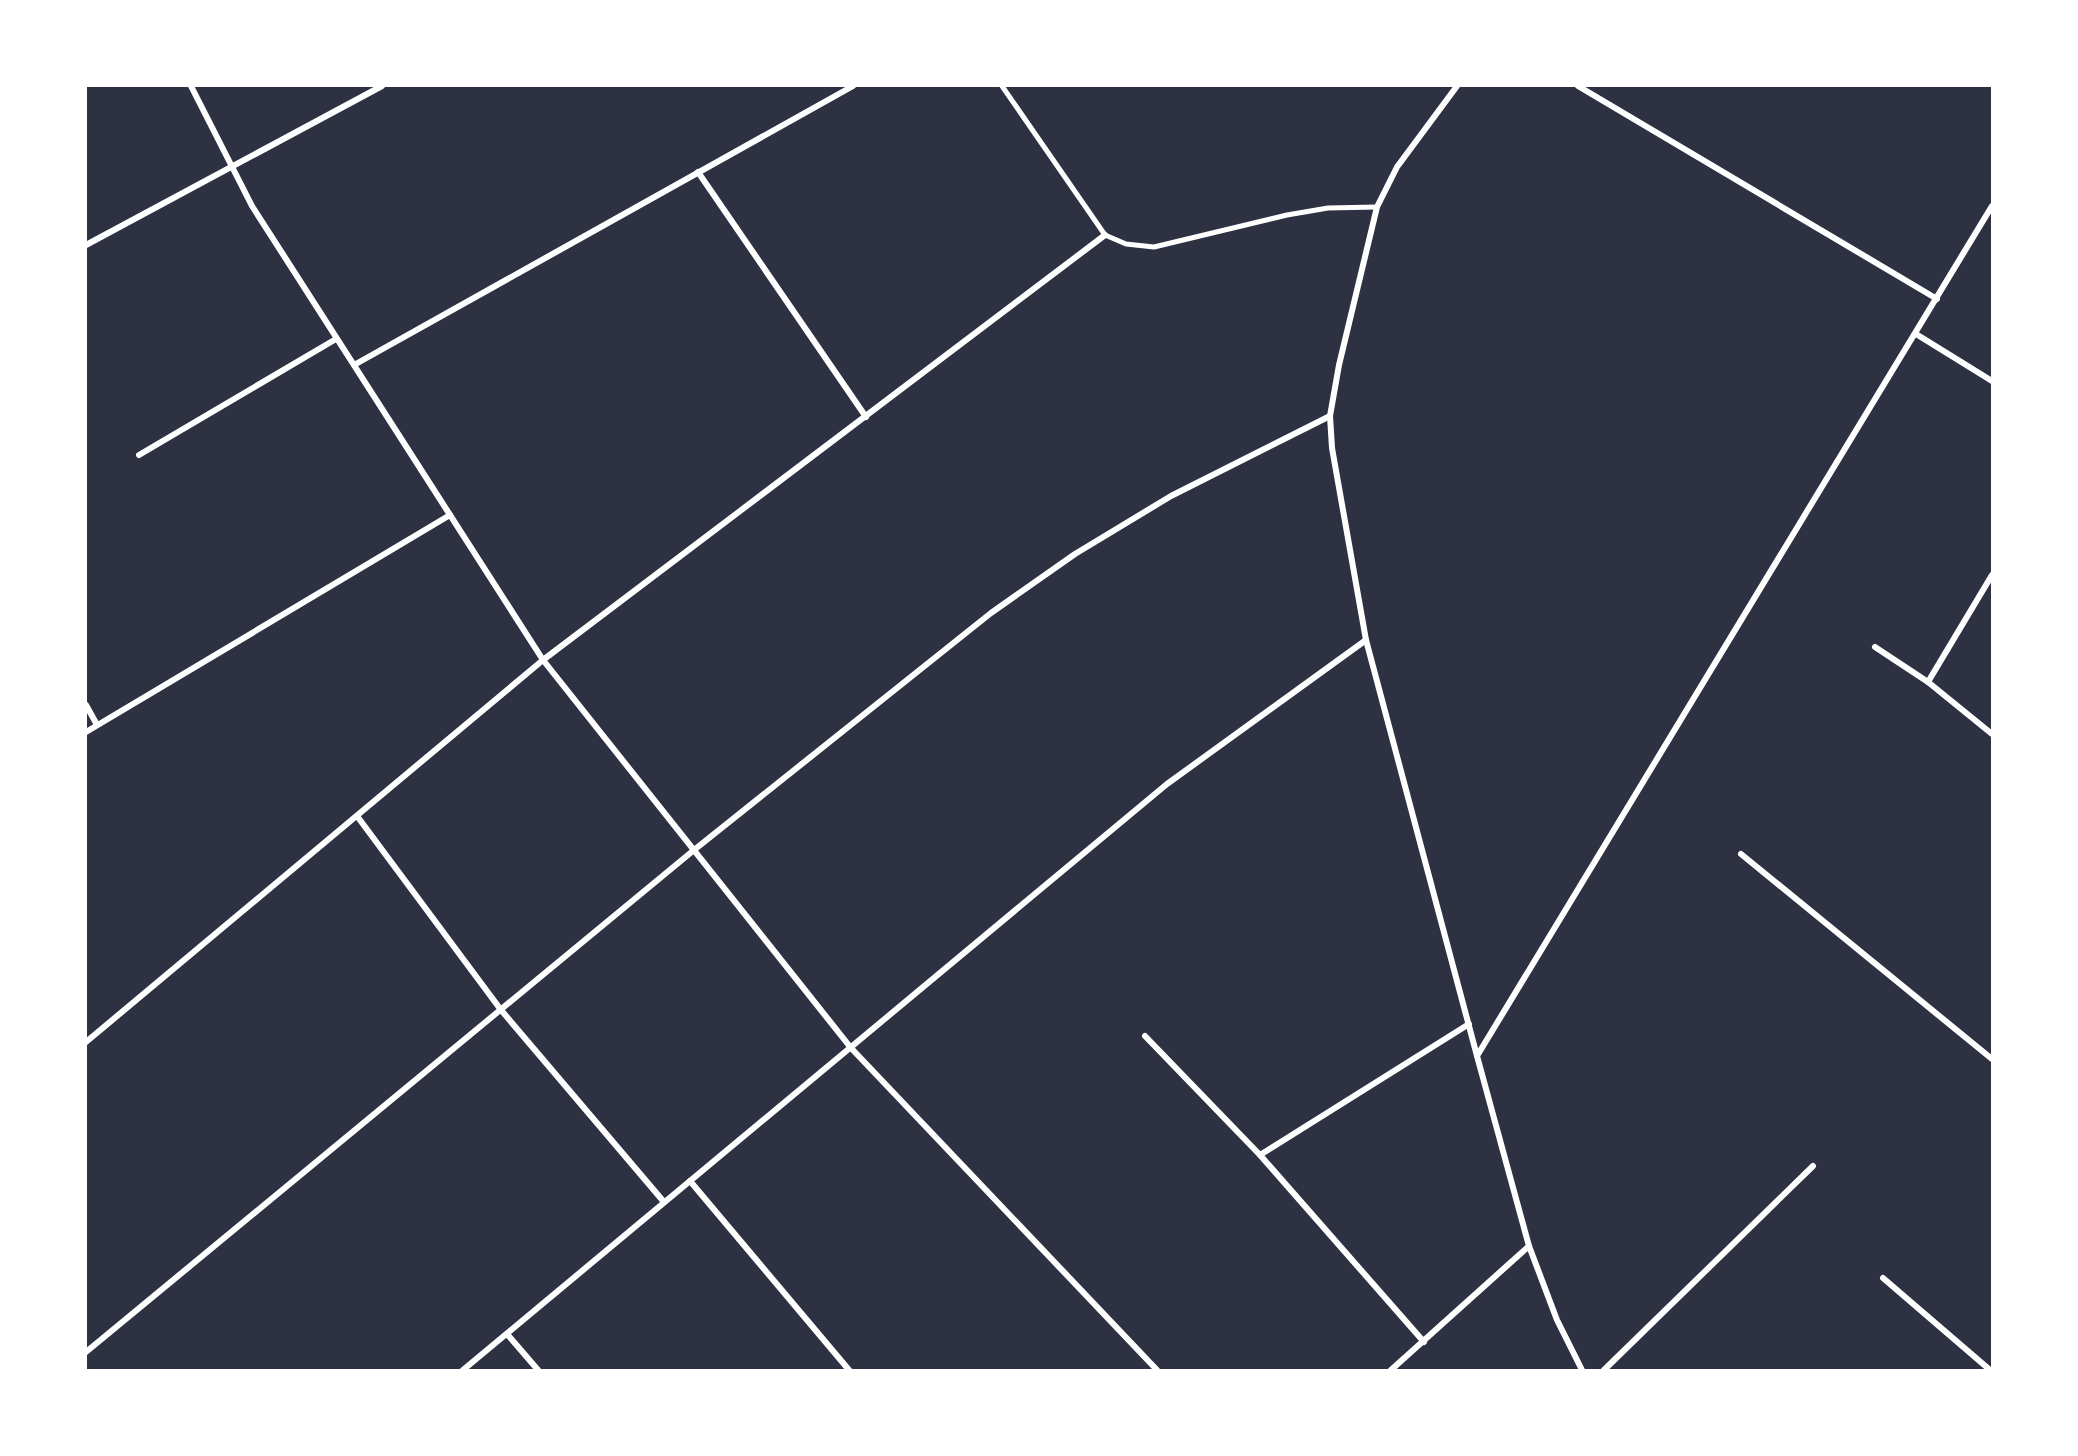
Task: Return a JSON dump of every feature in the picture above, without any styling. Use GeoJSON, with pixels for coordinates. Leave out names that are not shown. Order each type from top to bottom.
{"type":"FeatureCollection","features":[{"type":"Feature","properties":{"kind":"street"},"geometry":{"type":"LineString","coordinates":[[191,86],[252,206],[543,660],[851,1048],[1158,1371]]}},
{"type":"Feature","properties":{"kind":"street"},"geometry":{"type":"LineString","coordinates":[[86,245],[382,86]]}},
{"type":"Feature","properties":{"kind":"street"},"geometry":{"type":"LineString","coordinates":[[354,365],[853,86]]}},
{"type":"Feature","properties":{"kind":"street"},"geometry":{"type":"LineString","coordinates":[[1002,86],[1104,235],[1126,244],[1154,247],[1287,215],[1328,208],[1377,207]]}},
{"type":"Feature","properties":{"kind":"street"},"geometry":{"type":"LineString","coordinates":[[1457,86],[1397,167],[1377,207],[1339,365],[1330,416],[1332,448],[1366,640],[1477,1056],[1529,1246],[1557,1320],[1582,1371]]}},
{"type":"Feature","properties":{"kind":"street"},"geometry":{"type":"LineString","coordinates":[[1578,86],[1937,299]]}},
{"type":"Feature","properties":{"kind":"street"},"geometry":{"type":"LineString","coordinates":[[698,172],[866,417]]}},
{"type":"Feature","properties":{"kind":"street"},"geometry":{"type":"LineString","coordinates":[[1477,1056],[1992,206]]}},
{"type":"Feature","properties":{"kind":"street"},"geometry":{"type":"LineString","coordinates":[[86,1039],[543,660],[1104,235]]}},
{"type":"Feature","properties":{"kind":"street"},"geometry":{"type":"LineString","coordinates":[[1916,334],[1992,381]]}},
{"type":"Feature","properties":{"kind":"street"},"geometry":{"type":"LineString","coordinates":[[139,455],[336,339]]}},
{"type":"Feature","properties":{"kind":"street"},"geometry":{"type":"LineString","coordinates":[[86,1352],[694,850],[991,613],[1076,554],[1171,496],[1330,416]]}},
{"type":"Feature","properties":{"kind":"street"},"geometry":{"type":"LineString","coordinates":[[86,732],[96,723],[450,515]]}},
{"type":"Feature","properties":{"kind":"street"},"geometry":{"type":"LineString","coordinates":[[1929,682],[1992,575]]}},
{"type":"Feature","properties":{"kind":"street"},"geometry":{"type":"LineString","coordinates":[[463,1371],[1167,784],[1366,640]]}},
{"type":"Feature","properties":{"kind":"street"},"geometry":{"type":"LineString","coordinates":[[1875,648],[1929,682],[1992,734]]}},
{"type":"Feature","properties":{"kind":"street"},"geometry":{"type":"LineString","coordinates":[[86,705],[96,723]]}},
{"type":"Feature","properties":{"kind":"street"},"geometry":{"type":"LineString","coordinates":[[357,816],[501,1010],[664,1202]]}},
{"type":"Feature","properties":{"kind":"street"},"geometry":{"type":"LineString","coordinates":[[1741,854],[1990,1057],[1992,1048]]}},
{"type":"Feature","properties":{"kind":"street"},"geometry":{"type":"LineString","coordinates":[[1260,1155],[1469,1024]]}},
{"type":"Feature","properties":{"kind":"street"},"geometry":{"type":"LineString","coordinates":[[1145,1036],[1260,1155],[1424,1342]]}},
{"type":"Feature","properties":{"kind":"street"},"geometry":{"type":"LineString","coordinates":[[1604,1371],[1813,1166]]}},
{"type":"Feature","properties":{"kind":"street"},"geometry":{"type":"LineString","coordinates":[[690,1181],[849,1371]]}},
{"type":"Feature","properties":{"kind":"street"},"geometry":{"type":"LineString","coordinates":[[1391,1371],[1529,1246]]}},
{"type":"Feature","properties":{"kind":"street"},"geometry":{"type":"LineString","coordinates":[[1883,1278],[1990,1371]]}},
{"type":"Feature","properties":{"kind":"street"},"geometry":{"type":"LineString","coordinates":[[507,1334],[538,1371]]}}]}
